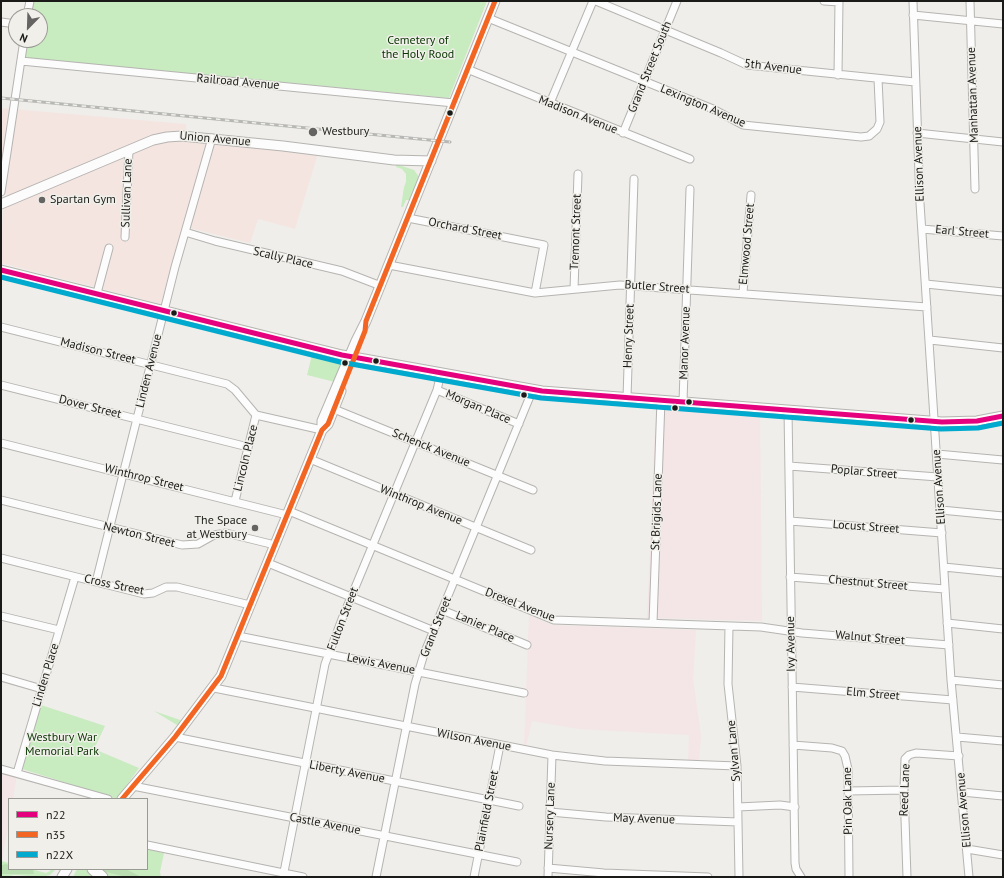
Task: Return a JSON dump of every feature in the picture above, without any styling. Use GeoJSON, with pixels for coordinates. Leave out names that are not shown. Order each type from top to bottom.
{"type":"FeatureCollection","features":[{"type":"Feature","properties":{"kind":"highway"},"geometry":{"type":"LineString","coordinates":[[94,870],[102,877]]}},
{"type":"Feature","properties":{"kind":"main road"},"geometry":{"type":"LineString","coordinates":[[123,798],[175,737],[214,688],[221,676],[322,430],[322,422],[331,408],[352,357],[365,331],[366,321],[495,1]]}},
{"type":"Feature","properties":{"kind":"main road","name":"Union Avenue"},"geometry":{"type":"LineString","coordinates":[[1,204],[153,140],[167,136],[212,138],[394,160],[431,161]]}},
{"type":"Feature","properties":{"kind":"main road","name":"Union Avenue"},"geometry":{"type":"LineString","coordinates":[[394,160],[427,171]]}},
{"type":"Feature","properties":{"kind":"main road"},"geometry":{"type":"LineString","coordinates":[[1,270],[352,357],[533,389],[627,398],[935,421],[976,421],[1003,416]]}},
{"type":"Feature","properties":{"kind":"street","name":"5th Avenue"},"geometry":{"type":"LineString","coordinates":[[594,1],[721,52],[747,65],[915,82]]}},
{"type":"Feature","properties":{"kind":"street"},"geometry":{"type":"LineString","coordinates":[[550,103],[594,1]]}},
{"type":"Feature","properties":{"kind":"street","name":"Grand Street South"},"geometry":{"type":"LineString","coordinates":[[623,133],[677,1]]}},
{"type":"Feature","properties":{"kind":"street"},"geometry":{"type":"LineString","coordinates":[[824,1],[839,2],[838,74]]}},
{"type":"Feature","properties":{"kind":"street","name":"Ellison Avenue"},"geometry":{"type":"LineString","coordinates":[[912,1],[920,203],[951,680],[969,877]]}},
{"type":"Feature","properties":{"kind":"street","name":"Manhattan Avenue"},"geometry":{"type":"LineString","coordinates":[[970,1],[975,189]]}},
{"type":"Feature","properties":{"kind":"street"},"geometry":{"type":"LineString","coordinates":[[913,15],[1003,24]]}},
{"type":"Feature","properties":{"kind":"street","name":"Lexington Avenue"},"geometry":{"type":"LineString","coordinates":[[488,18],[713,109],[743,125],[861,137],[871,135],[877,129],[880,122],[878,78]]}},
{"type":"Feature","properties":{"kind":"street"},"geometry":{"type":"LineString","coordinates":[[13,200],[5,194],[1,188],[23,48]]}},
{"type":"Feature","properties":{"kind":"street","name":"Railroad Avenue"},"geometry":{"type":"LineString","coordinates":[[21,61],[454,103]]}},
{"type":"Feature","properties":{"kind":"street","name":"Madison Avenue"},"geometry":{"type":"LineString","coordinates":[[467,69],[690,159]]}},
{"type":"Feature","properties":{"kind":"street"},"geometry":{"type":"LineString","coordinates":[[917,133],[1003,142]]}},
{"type":"Feature","properties":{"kind":"street","name":"Linden Avenue"},"geometry":{"type":"LineString","coordinates":[[96,582],[164,310],[212,138]]}},
{"type":"Feature","properties":{"kind":"street","name":"Sullivan Lane"},"geometry":{"type":"LineString","coordinates":[[125,237],[129,150]]}},
{"type":"Feature","properties":{"kind":"street","name":"Tremont Street"},"geometry":{"type":"LineString","coordinates":[[574,289],[578,174]]}},
{"type":"Feature","properties":{"kind":"street","name":"Henry Street"},"geometry":{"type":"LineString","coordinates":[[627,398],[634,179]]}},
{"type":"Feature","properties":{"kind":"street","name":"Manor Avenue"},"geometry":{"type":"LineString","coordinates":[[683,402],[690,189]]}},
{"type":"Feature","properties":{"kind":"street","name":"Elmwood Street"},"geometry":{"type":"LineString","coordinates":[[743,293],[751,195]]}},
{"type":"Feature","properties":{"kind":"street","name":"Orchard Street"},"geometry":{"type":"LineString","coordinates":[[408,218],[544,245],[535,293]]}},
{"type":"Feature","properties":{"kind":"street","name":"Earl Street"},"geometry":{"type":"LineString","coordinates":[[922,229],[1003,236]]}},
{"type":"Feature","properties":{"kind":"street","name":"Scally Place"},"geometry":{"type":"LineString","coordinates":[[185,232],[215,242],[342,271],[381,286]]}},
{"type":"Feature","properties":{"kind":"street"},"geometry":{"type":"LineString","coordinates":[[97,293],[109,248]]}},
{"type":"Feature","properties":{"kind":"street","name":"Butler Street"},"geometry":{"type":"LineString","coordinates":[[389,265],[535,293],[620,285],[927,307]]}},
{"type":"Feature","properties":{"kind":"street"},"geometry":{"type":"LineString","coordinates":[[926,284],[1003,292]]}},
{"type":"Feature","properties":{"kind":"street","name":"Madison Street"},"geometry":{"type":"LineString","coordinates":[[1,327],[227,384],[235,390],[246,405],[256,415]]}},
{"type":"Feature","properties":{"kind":"street"},"geometry":{"type":"LineString","coordinates":[[930,340],[1003,348]]}},
{"type":"Feature","properties":{"kind":"street","name":"Fulton Street"},"geometry":{"type":"LineString","coordinates":[[283,875],[325,664],[372,545],[437,390],[441,373]]}},
{"type":"Feature","properties":{"kind":"street","name":"Dover Street"},"geometry":{"type":"LineString","coordinates":[[1,385],[248,447]]}},
{"type":"Feature","properties":{"kind":"street","name":"Grand Street"},"geometry":{"type":"LineString","coordinates":[[376,877],[406,727],[419,672],[442,610],[533,389]]}},
{"type":"Feature","properties":{"kind":"street","name":"Morgan Place"},"geometry":{"type":"LineString","coordinates":[[437,390],[519,424]]}},
{"type":"Feature","properties":{"kind":"street","name":"St Brigids Lane"},"geometry":{"type":"LineString","coordinates":[[653,623],[661,400]]}},
{"type":"Feature","properties":{"kind":"street","name":"Schenck Avenue"},"geometry":{"type":"LineString","coordinates":[[331,408],[533,490]]}},
{"type":"Feature","properties":{"kind":"street","name":"Ivy Avenue"},"geometry":{"type":"LineString","coordinates":[[788,410],[795,863],[796,869],[801,877]]}},
{"type":"Feature","properties":{"kind":"street"},"geometry":{"type":"LineString","coordinates":[[256,415],[322,430]]}},
{"type":"Feature","properties":{"kind":"street","name":"Lincoln Place"},"geometry":{"type":"LineString","coordinates":[[235,501],[256,415]]}},
{"type":"Feature","properties":{"kind":"street","name":"Winthrop Street"},"geometry":{"type":"LineString","coordinates":[[1,443],[288,513]]}},
{"type":"Feature","properties":{"kind":"street"},"geometry":{"type":"LineString","coordinates":[[937,454],[1003,460]]}},
{"type":"Feature","properties":{"kind":"street","name":"Winthrop Avenue"},"geometry":{"type":"LineString","coordinates":[[310,459],[531,550]]}},
{"type":"Feature","properties":{"kind":"street","name":"Poplar Street"},"geometry":{"type":"LineString","coordinates":[[789,466],[938,478]]}},
{"type":"Feature","properties":{"kind":"street","name":"Newton Street"},"geometry":{"type":"LineString","coordinates":[[1,500],[182,545],[198,544],[214,536],[226,533],[275,545]]}},
{"type":"Feature","properties":{"kind":"street"},"geometry":{"type":"LineString","coordinates":[[941,510],[1003,516]]}},
{"type":"Feature","properties":{"kind":"street","name":"Drexel Avenue"},"geometry":{"type":"LineString","coordinates":[[288,513],[372,545],[554,620],[761,627],[791,631]]}},
{"type":"Feature","properties":{"kind":"street","name":"Locust Street"},"geometry":{"type":"LineString","coordinates":[[790,521],[942,533]]}},
{"type":"Feature","properties":{"kind":"street","name":"Cross Street"},"geometry":{"type":"LineString","coordinates":[[1,558],[144,594],[153,593],[166,587],[177,587],[250,605]]}},
{"type":"Feature","properties":{"kind":"street"},"geometry":{"type":"LineString","coordinates":[[268,563],[434,631]]}},
{"type":"Feature","properties":{"kind":"street"},"geometry":{"type":"LineString","coordinates":[[944,567],[1003,573]]}},
{"type":"Feature","properties":{"kind":"street","name":"Linden Place"},"geometry":{"type":"LineString","coordinates":[[17,773],[75,577]]}},
{"type":"Feature","properties":{"kind":"street","name":"Chestnut Street"},"geometry":{"type":"LineString","coordinates":[[790,577],[946,589]]}},
{"type":"Feature","properties":{"kind":"street","name":"Lanier Place"},"geometry":{"type":"LineString","coordinates":[[442,610],[526,645]]}},
{"type":"Feature","properties":{"kind":"street"},"geometry":{"type":"LineString","coordinates":[[1,616],[59,630]]}},
{"type":"Feature","properties":{"kind":"street"},"geometry":{"type":"LineString","coordinates":[[948,623],[1003,629]]}},
{"type":"Feature","properties":{"kind":"street","name":"Sylvan Lane"},"geometry":{"type":"LineString","coordinates":[[729,626],[728,684],[737,766],[739,877]]}},
{"type":"Feature","properties":{"kind":"street","name":"Walnut Street"},"geometry":{"type":"LineString","coordinates":[[791,631],[949,645]]}},
{"type":"Feature","properties":{"kind":"street","name":"Lewis Avenue"},"geometry":{"type":"LineString","coordinates":[[238,636],[524,693]]}},
{"type":"Feature","properties":{"kind":"street"},"geometry":{"type":"LineString","coordinates":[[1,677],[42,689]]}},
{"type":"Feature","properties":{"kind":"street"},"geometry":{"type":"LineString","coordinates":[[951,680],[1003,685]]}},
{"type":"Feature","properties":{"kind":"street","name":"Elm Street"},"geometry":{"type":"LineString","coordinates":[[792,687],[953,700]]}},
{"type":"Feature","properties":{"kind":"street","name":"Wilson Avenue"},"geometry":{"type":"LineString","coordinates":[[214,688],[552,755],[605,761],[737,766]]}},
{"type":"Feature","properties":{"kind":"street","name":"Liberty Avenue"},"geometry":{"type":"LineString","coordinates":[[175,737],[519,806]]}},
{"type":"Feature","properties":{"kind":"street"},"geometry":{"type":"LineString","coordinates":[[957,737],[1003,741]]}},
{"type":"Feature","properties":{"kind":"street","name":"Plainfield Street"},"geometry":{"type":"LineString","coordinates":[[474,877],[500,745]]}},
{"type":"Feature","properties":{"kind":"street","name":"Pin Oak Lane"},"geometry":{"type":"LineString","coordinates":[[793,745],[832,748],[842,751],[847,760],[849,877]]}},
{"type":"Feature","properties":{"kind":"street","name":"Reed Lane"},"geometry":{"type":"LineString","coordinates":[[907,877],[904,764],[909,755],[916,753],[959,756]]}},
{"type":"Feature","properties":{"kind":"street","name":"Nursery Lane"},"geometry":{"type":"LineString","coordinates":[[548,877],[552,755]]}},
{"type":"Feature","properties":{"kind":"street"},"geometry":{"type":"LineString","coordinates":[[1,769],[104,798]]}},
{"type":"Feature","properties":{"kind":"street","name":"Castle Avenue"},"geometry":{"type":"LineString","coordinates":[[133,786],[517,862]]}},
{"type":"Feature","properties":{"kind":"street"},"geometry":{"type":"LineString","coordinates":[[848,791],[904,790]]}},
{"type":"Feature","properties":{"kind":"street"},"geometry":{"type":"LineString","coordinates":[[962,792],[1003,796]]}},
{"type":"Feature","properties":{"kind":"street"},"geometry":{"type":"LineString","coordinates":[[738,807],[780,805],[795,807]]}},
{"type":"Feature","properties":{"kind":"street","name":"May Avenue"},"geometry":{"type":"LineString","coordinates":[[550,812],[606,817],[738,822]]}},
{"type":"Feature","properties":{"kind":"street"},"geometry":{"type":"LineString","coordinates":[[148,845],[283,875],[303,877]]}},
{"type":"Feature","properties":{"kind":"street"},"geometry":{"type":"LineString","coordinates":[[967,849],[1003,855]]}},
{"type":"Feature","properties":{"kind":"street"},"geometry":{"type":"LineString","coordinates":[[548,868],[604,873],[708,877]]}},
{"type":"Feature","properties":{"kind":"shaded area"},"geometry":{"type":"Polygon","coordinates":[[[1,108],[186,124],[187,134],[320,147],[295,229],[258,219],[250,243],[182,226],[161,304],[1,263],[3,203],[12,199],[5,194],[2,186],[5,161],[1,161],[1,108]]]}},
{"type":"Feature","properties":{"kind":"shaded area"},"geometry":{"type":"Polygon","coordinates":[[[656,405],[760,412],[762,621],[647,618],[656,405]]]}},
{"type":"Feature","properties":{"kind":"shaded area"},"geometry":{"type":"Polygon","coordinates":[[[529,615],[552,625],[696,630],[693,679],[701,736],[699,762],[688,762],[689,735],[578,729],[532,721],[526,746],[524,745],[529,615]]]}},
{"type":"Feature","properties":{"kind":"shaded area"},"geometry":{"type":"Polygon","coordinates":[[[1,769],[17,773],[13,798],[8,798],[8,826],[1,865],[1,769]]]}},
{"type":"Feature","properties":{"kind":"green space","name":"Cemetery of the Holy Rood"},"geometry":{"type":"Polygon","coordinates":[[[34,1],[487,1],[449,98],[26,58],[24,55],[25,48],[48,48],[48,8],[33,8],[34,1]]]}},
{"type":"Feature","properties":{"kind":"green space"},"geometry":{"type":"Polygon","coordinates":[[[396,164],[414,170],[419,177],[411,200],[406,200],[403,207],[401,207],[406,174],[402,169],[396,167],[396,164]]]}},
{"type":"Feature","properties":{"kind":"green space"},"geometry":{"type":"Polygon","coordinates":[[[312,355],[343,362],[335,382],[307,375],[312,355]]]}},
{"type":"Feature","properties":{"kind":"green space","name":"Westbury War Memorial Park"},"geometry":{"type":"Polygon","coordinates":[[[41,705],[105,726],[94,749],[139,768],[118,798],[22,769],[41,705]]]}},
{"type":"Feature","properties":{"kind":"green space"},"geometry":{"type":"Polygon","coordinates":[[[154,711],[186,722],[182,728],[154,711]]]}},
{"type":"Feature","properties":{"kind":"green space"},"geometry":{"type":"Polygon","coordinates":[[[148,849],[164,853],[160,872],[161,877],[107,877],[97,870],[148,870],[148,849]]]}},
{"type":"Feature","properties":{"kind":"green space"},"geometry":{"type":"Polygon","coordinates":[[[1,861],[8,863],[8,870],[35,870],[46,873],[50,870],[55,870],[50,875],[41,877],[15,875],[1,877],[1,861]]]}},
{"type":"Feature","properties":{"kind":"green space"},"geometry":{"type":"Polygon","coordinates":[[[5,864],[8,865],[8,870],[33,870],[34,874],[1,874],[1,866],[5,864]]]}},
{"type":"Feature","properties":{"kind":"green space"},"geometry":{"type":"Polygon","coordinates":[[[76,870],[91,870],[95,877],[73,877],[76,870]]]}},
{"type":"Feature","properties":{"kind":"green space"},"geometry":{"type":"Polygon","coordinates":[[[103,870],[128,870],[141,877],[126,877],[103,870]]]}},
{"type":"Feature","properties":{"kind":"railway"},"geometry":{"type":"LineString","coordinates":[[1,98],[450,142]]}},
{"type":"Feature","properties":{"kind":"transit line","name":"n35"},"geometry":{"type":"LineString","coordinates":[[123,798],[175,737],[221,676],[322,430],[328,424],[365,331],[366,321],[495,1]]}},
{"type":"Feature","properties":{"kind":"transit line","name":"n22"},"geometry":{"type":"LineString","coordinates":[[1,270],[342,355],[542,391],[942,422],[977,421],[1003,416]]}},
{"type":"Feature","properties":{"kind":"transit line","name":"n22X"},"geometry":{"type":"LineString","coordinates":[[1,277],[340,362],[541,398],[941,429],[978,428],[1003,423]]}},
{"type":"Feature","properties":{"kind":"place","name":"Westbury"},"geometry":{"type":"Point","coordinates":[313,132]}},
{"type":"Feature","properties":{"kind":"place","name":"Spartan Gym"},"geometry":{"type":"Point","coordinates":[42,200]}},
{"type":"Feature","properties":{"kind":"place","name":"The Space at Westbury"},"geometry":{"type":"Point","coordinates":[255,528]}}]}
